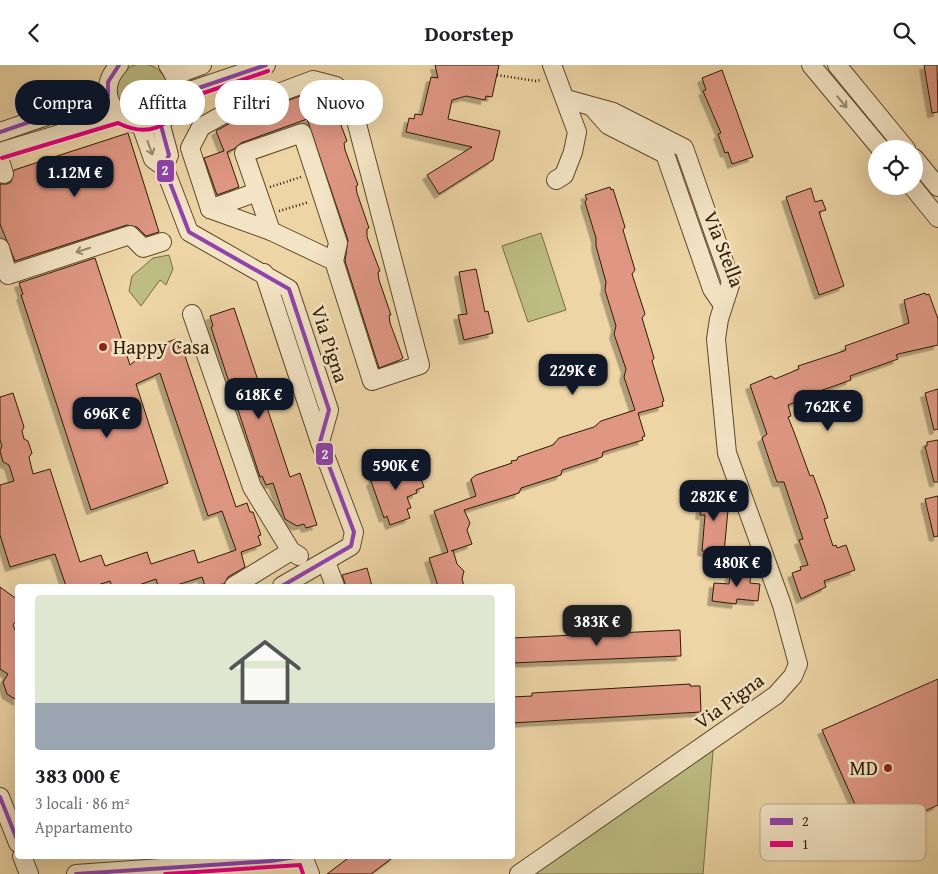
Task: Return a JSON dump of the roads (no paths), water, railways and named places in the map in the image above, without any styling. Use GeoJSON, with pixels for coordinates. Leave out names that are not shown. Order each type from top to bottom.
{"type":"FeatureCollection","features":[{"type":"Feature","properties":{"kind":"street"},"geometry":{"type":"LineString","coordinates":[[109,80],[113,71],[119,65]]}},
{"type":"Feature","properties":{"kind":"street"},"geometry":{"type":"LineString","coordinates":[[172,70],[202,65]]}},
{"type":"Feature","properties":{"kind":"street"},"geometry":{"type":"LineString","coordinates":[[205,86],[266,65]]}},
{"type":"Feature","properties":{"kind":"street"},"geometry":{"type":"LineString","coordinates":[[811,65],[873,140]]}},
{"type":"Feature","properties":{"kind":"street"},"geometry":{"type":"LineString","coordinates":[[837,65],[899,140]]}},
{"type":"Feature","properties":{"kind":"street"},"geometry":{"type":"LineString","coordinates":[[554,71],[578,132],[564,175],[556,180]]}},
{"type":"Feature","properties":{"kind":"street"},"geometry":{"type":"LineString","coordinates":[[210,209],[190,148],[202,127],[228,112],[313,80],[336,86],[352,105],[420,365],[372,381],[334,261],[338,243],[302,133],[244,153],[268,223]]}},
{"type":"Feature","properties":{"kind":"street","name":"Via Stella"},"geometry":{"type":"LineString","coordinates":[[566,99],[613,112],[684,148],[730,282],[724,305]]}},
{"type":"Feature","properties":{"kind":"street"},"geometry":{"type":"LineString","coordinates":[[0,152],[119,116],[110,103]]}},
{"type":"Feature","properties":{"kind":"street","name":"Via Stella"},"geometry":{"type":"LineString","coordinates":[[593,108],[608,125],[665,154],[712,289],[724,305]]}},
{"type":"Feature","properties":{"kind":"street"},"geometry":{"type":"LineString","coordinates":[[0,132],[20,125]]}},
{"type":"Feature","properties":{"kind":"street","name":"Via Pigna"},"geometry":{"type":"LineString","coordinates":[[141,125],[153,159],[164,167],[189,232],[264,273],[289,289],[329,410],[320,442]]}},
{"type":"Feature","properties":{"kind":"street","name":"Via Pigna"},"geometry":{"type":"LineString","coordinates":[[161,125],[170,155],[164,167]]}},
{"type":"Feature","properties":{"kind":"street"},"geometry":{"type":"LineString","coordinates":[[923,169],[938,187]]}},
{"type":"Feature","properties":{"kind":"street"},"geometry":{"type":"LineString","coordinates":[[680,194],[698,189]]}},
{"type":"Feature","properties":{"kind":"street"},"geometry":{"type":"LineString","coordinates":[[210,209],[257,192]]}},
{"type":"Feature","properties":{"kind":"street"},"geometry":{"type":"LineString","coordinates":[[919,195],[938,218]]}},
{"type":"Feature","properties":{"kind":"street"},"geometry":{"type":"LineString","coordinates":[[210,209],[268,223],[334,261]]}},
{"type":"Feature","properties":{"kind":"street"},"geometry":{"type":"LineString","coordinates":[[0,248],[8,275],[130,235],[143,248],[162,242]]}},
{"type":"Feature","properties":{"kind":"street","name":"Via Pigna"},"geometry":{"type":"LineString","coordinates":[[264,273],[320,442],[354,532],[351,546],[326,562],[302,566],[284,584]]}},
{"type":"Feature","properties":{"kind":"street","name":"Via Pigna"},"geometry":{"type":"LineString","coordinates":[[519,874],[776,695],[793,675],[798,664],[782,605],[727,453],[716,339],[724,305]]}},
{"type":"Feature","properties":{"kind":"street"},"geometry":{"type":"LineString","coordinates":[[192,314],[252,487],[302,566],[241,584]]}},
{"type":"Feature","properties":{"kind":"street"},"geometry":{"type":"LineString","coordinates":[[288,347],[306,340]]}},
{"type":"Feature","properties":{"kind":"street"},"geometry":{"type":"LineString","coordinates":[[326,562],[334,584]]}},
{"type":"Feature","properties":{"kind":"street"},"geometry":{"type":"LineString","coordinates":[[0,797],[15,835]]}},
{"type":"Feature","properties":{"kind":"street"},"geometry":{"type":"LineString","coordinates":[[23,859],[29,874]]}},
{"type":"Feature","properties":{"kind":"street"},"geometry":{"type":"LineString","coordinates":[[76,874],[305,863]]}},
{"type":"Feature","properties":{"kind":"place","name":"Happy Casa"},"geometry":{"type":"Point","coordinates":[103,347]}},
{"type":"Feature","properties":{"kind":"place","name":"MD"},"geometry":{"type":"Point","coordinates":[888,768]}}]}
